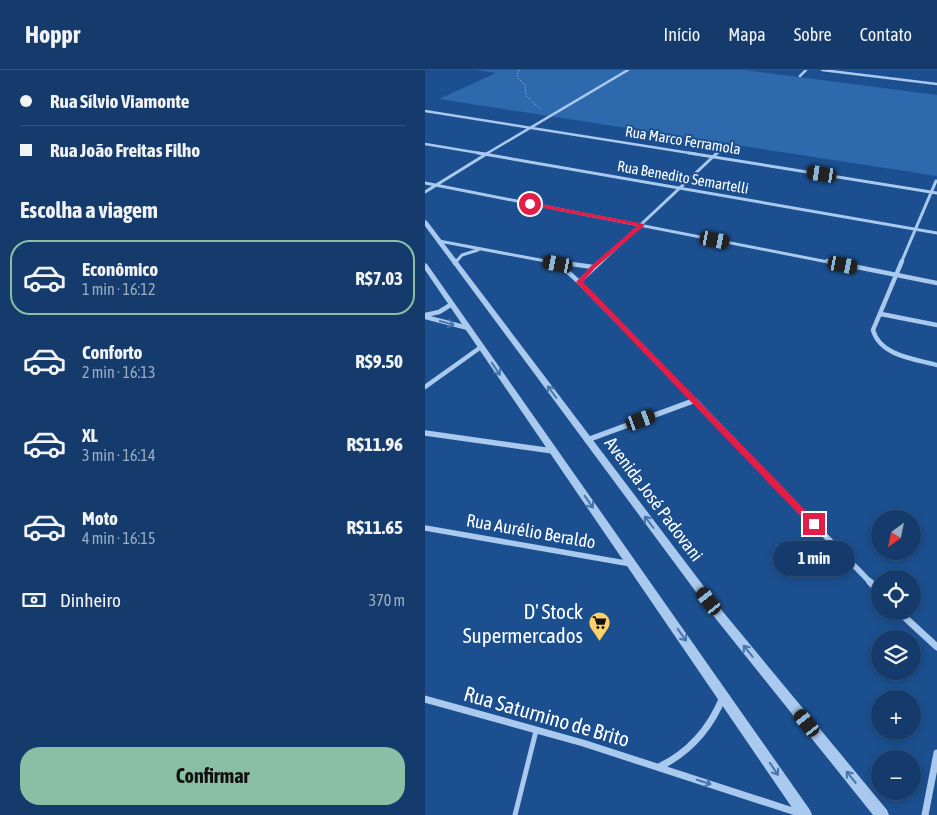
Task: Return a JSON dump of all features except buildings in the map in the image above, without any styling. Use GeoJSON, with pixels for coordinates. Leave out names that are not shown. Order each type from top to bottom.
{"type":"FeatureCollection","features":[{"type":"Feature","properties":{"kind":"street"},"geometry":{"type":"LineString","coordinates":[[425,192],[488,155],[530,127],[628,70]]}},
{"type":"Feature","properties":{"kind":"street"},"geometry":{"type":"LineString","coordinates":[[800,76],[806,70]]}},
{"type":"Feature","properties":{"kind":"street"},"geometry":{"type":"LineString","coordinates":[[822,70],[937,84]]}},
{"type":"Feature","properties":{"kind":"street","name":"Rua Marco Ferramola"},"geometry":{"type":"LineString","coordinates":[[425,111],[937,193]]}},
{"type":"Feature","properties":{"kind":"street","name":"Rua Benedito Semartelli"},"geometry":{"type":"LineString","coordinates":[[425,144],[937,233]]}},
{"type":"Feature","properties":{"kind":"street"},"geometry":{"type":"LineString","coordinates":[[579,282],[724,147]]}},
{"type":"Feature","properties":{"kind":"street"},"geometry":{"type":"LineString","coordinates":[[936,181],[873,330],[875,338],[887,349],[913,359],[937,365]]}},
{"type":"Feature","properties":{"kind":"street"},"geometry":{"type":"LineString","coordinates":[[425,184],[937,283]]}},
{"type":"Feature","properties":{"kind":"street","name":"Avenida José Padovani"},"geometry":{"type":"LineString","coordinates":[[425,222],[720,616],[881,815]]}},
{"type":"Feature","properties":{"kind":"street"},"geometry":{"type":"LineString","coordinates":[[439,241],[558,264],[593,267]]}},
{"type":"Feature","properties":{"kind":"street"},"geometry":{"type":"LineString","coordinates":[[455,263],[459,257],[466,253],[484,249]]}},
{"type":"Feature","properties":{"kind":"street"},"geometry":{"type":"LineString","coordinates":[[558,264],[579,282],[871,583]]}},
{"type":"Feature","properties":{"kind":"street"},"geometry":{"type":"LineString","coordinates":[[425,265],[805,815]]}},
{"type":"Feature","properties":{"kind":"street"},"geometry":{"type":"LineString","coordinates":[[425,316],[439,312],[452,304]]}},
{"type":"Feature","properties":{"kind":"street"},"geometry":{"type":"LineString","coordinates":[[881,314],[937,325]]}},
{"type":"Feature","properties":{"kind":"street"},"geometry":{"type":"LineString","coordinates":[[425,316],[468,328]]}},
{"type":"Feature","properties":{"kind":"street"},"geometry":{"type":"LineString","coordinates":[[425,387],[481,347]]}},
{"type":"Feature","properties":{"kind":"street"},"geometry":{"type":"LineString","coordinates":[[587,440],[694,401]]}},
{"type":"Feature","properties":{"kind":"street"},"geometry":{"type":"LineString","coordinates":[[425,432],[553,451]]}},
{"type":"Feature","properties":{"kind":"street","name":"Rua Aurélio Beraldo"},"geometry":{"type":"LineString","coordinates":[[425,528],[632,564]]}},
{"type":"Feature","properties":{"kind":"street"},"geometry":{"type":"LineString","coordinates":[[908,620],[937,647]]}},
{"type":"Feature","properties":{"kind":"street"},"geometry":{"type":"LineString","coordinates":[[658,768],[674,761],[690,749],[710,724],[723,696]]}},
{"type":"Feature","properties":{"kind":"street","name":"Rua Saturnino de Brito"},"geometry":{"type":"LineString","coordinates":[[425,699],[583,743],[805,815]]}},
{"type":"Feature","properties":{"kind":"street"},"geometry":{"type":"LineString","coordinates":[[925,815],[937,753]]}},
{"type":"Feature","properties":{"kind":"lane"},"geometry":{"type":"LineString","coordinates":[[515,815],[536,731]]}},
{"type":"Feature","properties":{"kind":"path"},"geometry":{"type":"LineString","coordinates":[[519,70],[517,77],[528,88],[526,96],[550,116]]}},
{"type":"Feature","properties":{"kind":"shaded area"},"geometry":{"type":"Polygon","coordinates":[[[477,70],[744,70],[937,95],[937,176],[439,99],[496,73],[477,70]]]}},
{"type":"Feature","properties":{"kind":"place","name":"D' Stock Supermercados"},"geometry":{"type":"Point","coordinates":[599,642]}},
{"type":"Feature","properties":{"kind":"route"},"geometry":{"type":"LineString","coordinates":[[530,204],[642,225],[593,267],[579,282],[814,524]]}}]}
